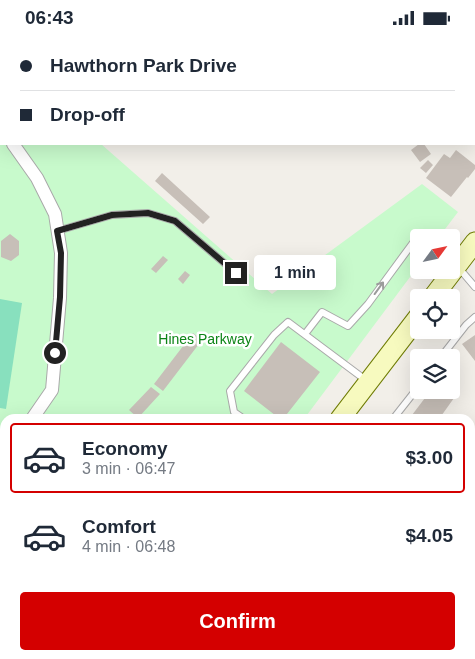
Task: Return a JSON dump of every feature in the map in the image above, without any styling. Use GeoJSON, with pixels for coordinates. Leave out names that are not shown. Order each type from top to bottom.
{"type":"FeatureCollection","features":[{"type":"Feature","properties":{"kind":"main road"},"geometry":{"type":"LineString","coordinates":[[460,260],[475,242]]}},
{"type":"Feature","properties":{"kind":"main road"},"geometry":{"type":"LineString","coordinates":[[344,414],[410,328]]}},
{"type":"Feature","properties":{"kind":"street"},"geometry":{"type":"LineString","coordinates":[[14,145],[37,178],[55,214],[61,253],[60,297],[52,390],[35,414]]}},
{"type":"Feature","properties":{"kind":"lane"},"geometry":{"type":"LineString","coordinates":[[57,231],[112,215],[148,213],[175,221],[236,273]]}},
{"type":"Feature","properties":{"kind":"lane"},"geometry":{"type":"LineString","coordinates":[[305,334],[322,312],[348,326],[368,304],[410,250]]}},
{"type":"Feature","properties":{"kind":"lane"},"geometry":{"type":"LineString","coordinates":[[460,273],[475,287]]}},
{"type":"Feature","properties":{"kind":"lane"},"geometry":{"type":"LineString","coordinates":[[446,349],[475,317]]}},
{"type":"Feature","properties":{"kind":"lane"},"geometry":{"type":"LineString","coordinates":[[237,414],[234,412],[230,391],[274,335],[288,322],[368,382]]}},
{"type":"Feature","properties":{"kind":"lane"},"geometry":{"type":"LineString","coordinates":[[397,414],[410,397]]}},
{"type":"Feature","properties":{"kind":"green space","name":"Hines Parkway"},"geometry":{"type":"Polygon","coordinates":[[[0,145],[102,145],[272,294],[422,184],[458,212],[445,229],[410,229],[410,277],[308,414],[0,414],[0,145]]]}},
{"type":"Feature","properties":{"kind":"green space"},"geometry":{"type":"Polygon","coordinates":[[[0,299],[22,303],[6,409],[0,408],[0,299]]]}},
{"type":"Feature","properties":{"kind":"building"},"geometry":{"type":"Polygon","coordinates":[[[418,145],[425,145],[431,154],[420,162],[411,150],[418,145]]]}},
{"type":"Feature","properties":{"kind":"building"},"geometry":{"type":"Polygon","coordinates":[[[456,150],[475,165],[475,169],[451,197],[426,178],[444,154],[450,158],[456,150]]]}},
{"type":"Feature","properties":{"kind":"building"},"geometry":{"type":"Polygon","coordinates":[[[428,160],[433,165],[426,173],[420,168],[428,160]]]}},
{"type":"Feature","properties":{"kind":"building"},"geometry":{"type":"Polygon","coordinates":[[[162,173],[210,217],[203,224],[155,181],[162,173]]]}},
{"type":"Feature","properties":{"kind":"building"},"geometry":{"type":"Polygon","coordinates":[[[10,234],[19,241],[19,255],[11,261],[1,257],[1,241],[10,234]]]}},
{"type":"Feature","properties":{"kind":"building"},"geometry":{"type":"Polygon","coordinates":[[[163,256],[168,260],[156,273],[151,269],[163,256]]]}},
{"type":"Feature","properties":{"kind":"building"},"geometry":{"type":"Polygon","coordinates":[[[185,271],[190,275],[183,284],[178,279],[185,271]]]}},
{"type":"Feature","properties":{"kind":"building"},"geometry":{"type":"Polygon","coordinates":[[[193,333],[202,340],[163,391],[154,384],[193,333]]]}},
{"type":"Feature","properties":{"kind":"building"},"geometry":{"type":"Polygon","coordinates":[[[475,335],[475,361],[462,344],[475,335]]]}},
{"type":"Feature","properties":{"kind":"building"},"geometry":{"type":"Polygon","coordinates":[[[281,342],[320,372],[287,414],[274,414],[244,391],[281,342]]]}},
{"type":"Feature","properties":{"kind":"building"},"geometry":{"type":"Polygon","coordinates":[[[151,387],[160,394],[142,414],[134,414],[129,410],[151,387]]]}},
{"type":"Feature","properties":{"kind":"building"},"geometry":{"type":"Polygon","coordinates":[[[424,399],[453,399],[443,414],[413,414],[424,399]]]}},
{"type":"Feature","properties":{"kind":"route"},"geometry":{"type":"LineString","coordinates":[[55,353],[60,297],[61,253],[57,231],[112,215],[148,213],[175,221],[236,273]]}}]}
